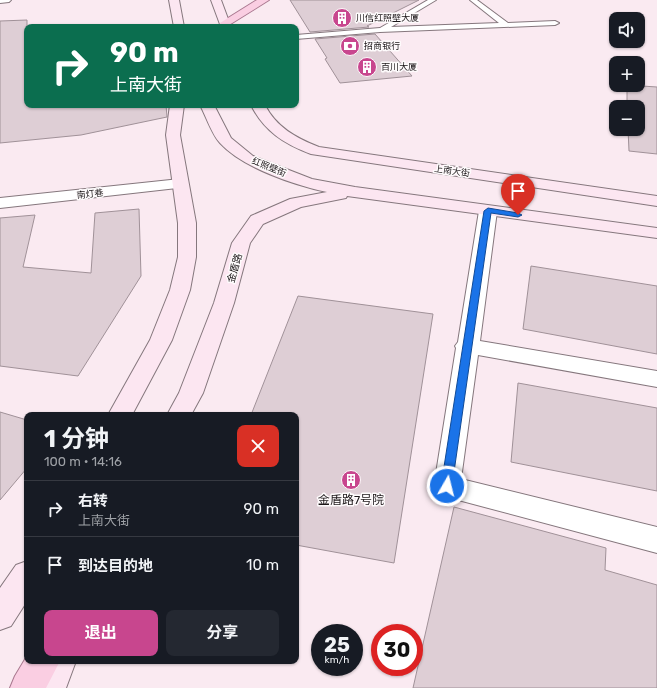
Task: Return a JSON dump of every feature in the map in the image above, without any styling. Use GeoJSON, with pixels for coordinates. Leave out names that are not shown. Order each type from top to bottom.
{"type":"FeatureCollection","features":[{"type":"Feature","properties":{"kind":"main road"},"geometry":{"type":"LineString","coordinates":[[174,0],[178,24]]}},
{"type":"Feature","properties":{"kind":"main road"},"geometry":{"type":"LineString","coordinates":[[216,0],[226,24]]}},
{"type":"Feature","properties":{"kind":"main road"},"geometry":{"type":"LineString","coordinates":[[228,24],[264,0]]}},
{"type":"Feature","properties":{"kind":"main road"},"geometry":{"type":"LineString","coordinates":[[122,412],[161,340],[180,290],[187,257],[187,230],[173,135],[177,108]]}},
{"type":"Feature","properties":{"kind":"main road","name":"红照壁街"},"geometry":{"type":"LineString","coordinates":[[209,108],[225,140],[248,159],[308,183],[355,192]]}},
{"type":"Feature","properties":{"kind":"main road","name":"上南大街"},"geometry":{"type":"LineString","coordinates":[[260,108],[277,131],[296,143],[316,151],[657,201]]}},
{"type":"Feature","properties":{"kind":"main road"},"geometry":{"type":"LineString","coordinates":[[355,192],[657,233]]}},
{"type":"Feature","properties":{"kind":"main road","name":"金盾路"},"geometry":{"type":"LineString","coordinates":[[181,412],[191,393],[224,303],[241,243],[257,220],[296,203],[355,192]]}},
{"type":"Feature","properties":{"kind":"main road"},"geometry":{"type":"LineString","coordinates":[[0,615],[24,579]]}},
{"type":"Feature","properties":{"kind":"main road"},"geometry":{"type":"LineString","coordinates":[[27,688],[41,664]]}},
{"type":"Feature","properties":{"kind":"main road"},"geometry":{"type":"LineString","coordinates":[[49,688],[58,664]]}},
{"type":"Feature","properties":{"kind":"street"},"geometry":{"type":"LineString","coordinates":[[0,0],[6,0]]}},
{"type":"Feature","properties":{"kind":"street","name":"南灯巷"},"geometry":{"type":"LineString","coordinates":[[0,203],[180,184]]}},
{"type":"Feature","properties":{"kind":"street"},"geometry":{"type":"LineString","coordinates":[[488,211],[466,346],[447,486],[657,540]]}},
{"type":"Feature","properties":{"kind":"street"},"geometry":{"type":"LineString","coordinates":[[466,346],[657,379]]}},
{"type":"Feature","properties":{"kind":"lane"},"geometry":{"type":"LineString","coordinates":[[380,30],[433,0]]}},
{"type":"Feature","properties":{"kind":"lane"},"geometry":{"type":"LineString","coordinates":[[473,0],[506,25]]}},
{"type":"Feature","properties":{"kind":"lane"},"geometry":{"type":"LineString","coordinates":[[299,37],[380,30],[555,23]]}},
{"type":"Feature","properties":{"kind":"building","name":"川信红照壁大厦"},"geometry":{"type":"Polygon","coordinates":[[[290,0],[419,0],[367,26],[369,27],[310,32],[290,0]]]}},
{"type":"Feature","properties":{"kind":"building"},"geometry":{"type":"Polygon","coordinates":[[[27,20],[27,24],[24,24],[24,108],[166,108],[167,117],[81,135],[0,143],[0,21],[27,20]]]}},
{"type":"Feature","properties":{"kind":"building","name":"百川大厦"},"geometry":{"type":"Polygon","coordinates":[[[375,34],[412,76],[340,83],[315,39],[375,34]]]}},
{"type":"Feature","properties":{"kind":"building"},"geometry":{"type":"Polygon","coordinates":[[[645,86],[657,87],[657,154],[629,151],[628,136],[645,136],[645,100],[627,100],[627,92],[645,92],[645,86]]]}},
{"type":"Feature","properties":{"kind":"building"},"geometry":{"type":"Polygon","coordinates":[[[139,209],[141,276],[78,376],[0,366],[0,218],[35,215],[23,267],[91,273],[95,213],[139,209]]]}},
{"type":"Feature","properties":{"kind":"building"},"geometry":{"type":"Polygon","coordinates":[[[531,266],[657,286],[657,354],[523,329],[531,266]]]}},
{"type":"Feature","properties":{"kind":"building","name":"金盾路7号院"},"geometry":{"type":"Polygon","coordinates":[[[298,296],[433,314],[394,563],[299,546],[299,412],[252,412],[298,296]]]}},
{"type":"Feature","properties":{"kind":"building"},"geometry":{"type":"Polygon","coordinates":[[[518,383],[657,408],[657,491],[511,462],[518,383]]]}},
{"type":"Feature","properties":{"kind":"building"},"geometry":{"type":"Polygon","coordinates":[[[0,412],[24,419],[24,472],[0,500],[0,412]]]}},
{"type":"Feature","properties":{"kind":"building"},"geometry":{"type":"Polygon","coordinates":[[[454,507],[606,548],[605,570],[657,585],[657,688],[413,688],[416,676],[423,676],[423,644],[454,507]]]}},
{"type":"Feature","properties":{"kind":"place","name":"川信红照壁大厦"},"geometry":{"type":"Point","coordinates":[342,18]}},
{"type":"Feature","properties":{"kind":"place","name":"招商银行"},"geometry":{"type":"Point","coordinates":[350,46]}},
{"type":"Feature","properties":{"kind":"place","name":"百川大厦"},"geometry":{"type":"Point","coordinates":[367,67]}},
{"type":"Feature","properties":{"kind":"place","name":"金盾路7号院"},"geometry":{"type":"Point","coordinates":[351,480]}},
{"type":"Feature","properties":{"kind":"route"},"geometry":{"type":"LineString","coordinates":[[447,486],[466,346],[488,211],[518,215]]}}]}
